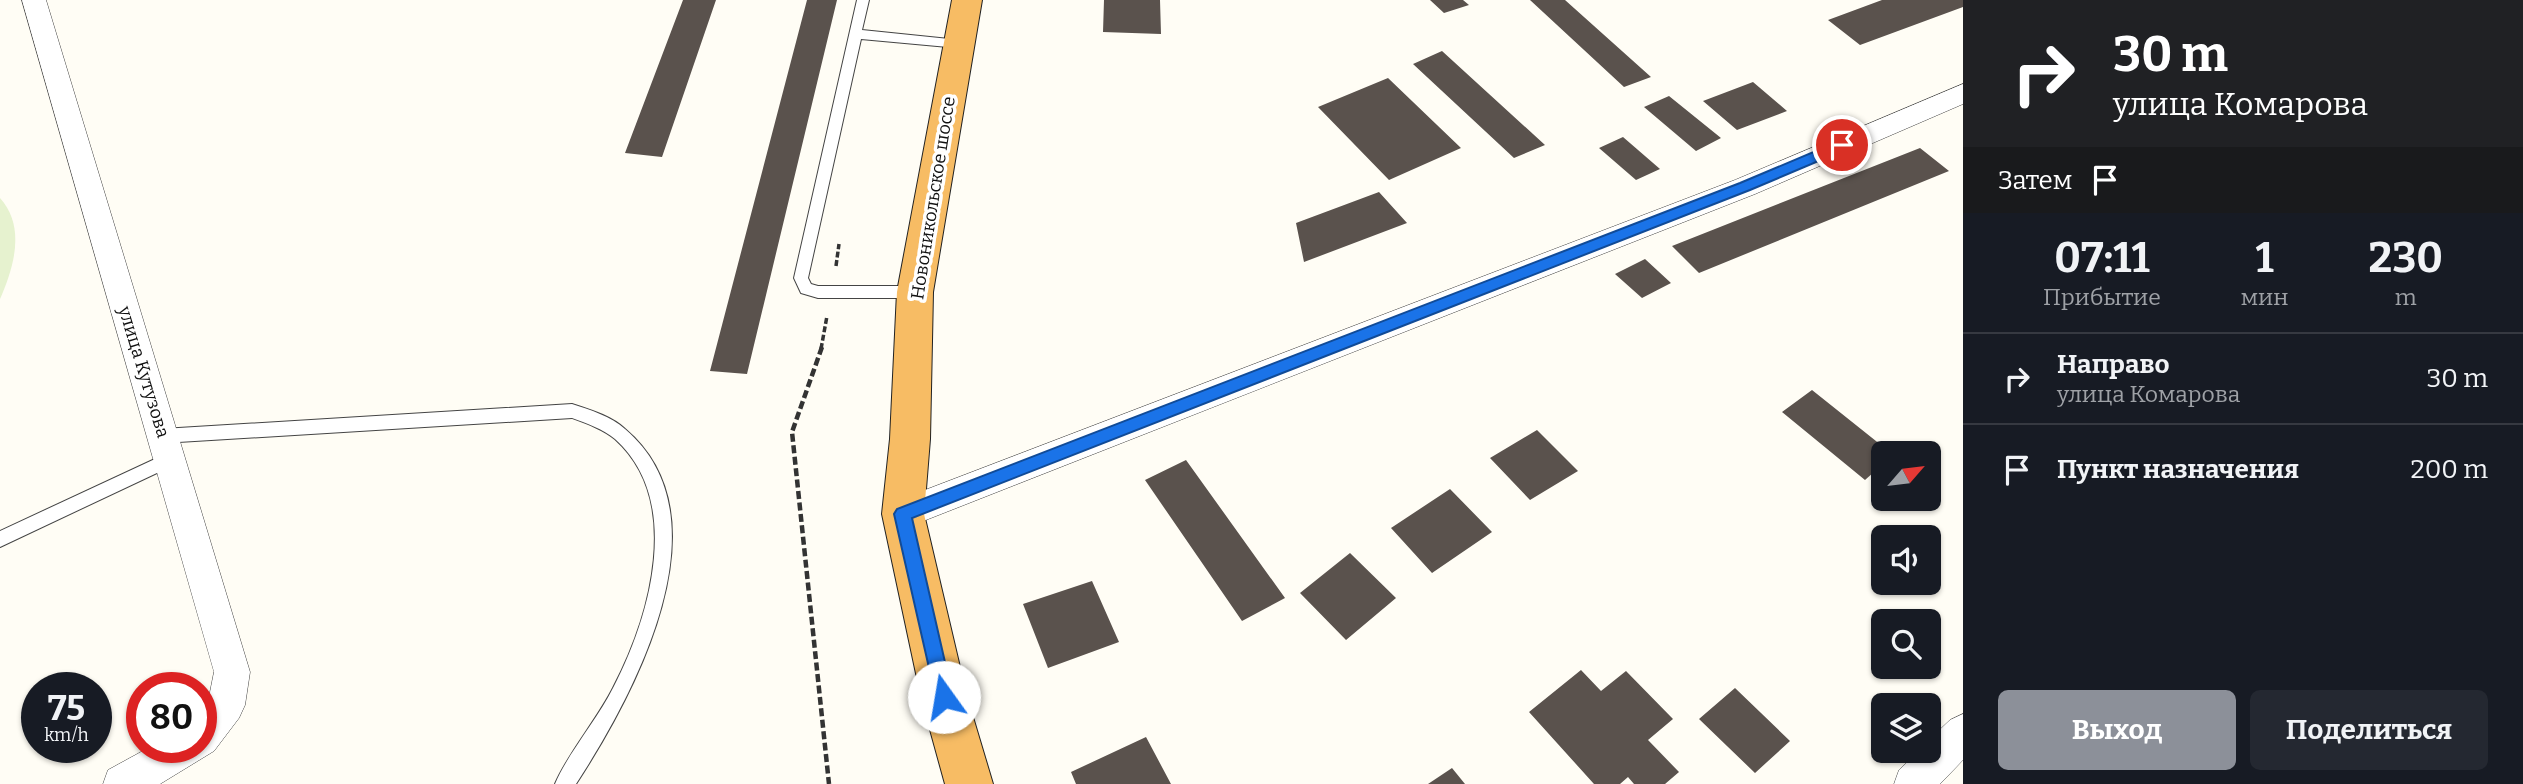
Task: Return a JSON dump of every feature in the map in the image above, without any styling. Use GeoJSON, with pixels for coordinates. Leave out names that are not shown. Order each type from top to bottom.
{"type":"FeatureCollection","features":[{"type":"Feature","properties":{"kind":"highway","name":"Новоникольское шоссе"},"geometry":{"type":"LineString","coordinates":[[967,0],[915,292],[910,439],[903,514],[944,697],[969,784]]}},
{"type":"Feature","properties":{"kind":"street","name":"улица Кутузова"},"geometry":{"type":"LineString","coordinates":[[34,0],[232,672],[226,705],[217,717]]}},
{"type":"Feature","properties":{"kind":"street"},"geometry":{"type":"LineString","coordinates":[[903,514],[1745,187],[1963,93]]}},
{"type":"Feature","properties":{"kind":"street"},"geometry":{"type":"LineString","coordinates":[[1913,784],[1963,733]]}},
{"type":"Feature","properties":{"kind":"street"},"geometry":{"type":"LineString","coordinates":[[122,784],[159,763]]}},
{"type":"Feature","properties":{"kind":"lane"},"geometry":{"type":"LineString","coordinates":[[863,0],[801,278],[806,289],[831,292],[915,292]]}},
{"type":"Feature","properties":{"kind":"lane"},"geometry":{"type":"LineString","coordinates":[[856,34],[959,44]]}},
{"type":"Feature","properties":{"kind":"lane"},"geometry":{"type":"LineString","coordinates":[[0,539],[166,447],[572,411],[598,420],[620,433],[639,454],[657,487],[664,547],[651,607],[634,664],[599,732],[565,784]]}},
{"type":"Feature","properties":{"kind":"path"},"geometry":{"type":"LineString","coordinates":[[829,784],[792,432],[823,343],[840,237]]}},
{"type":"Feature","properties":{"kind":"green space"},"geometry":{"type":"Polygon","coordinates":[[[0,198],[13,222],[15,247],[10,274],[0,299],[0,198]]]}},
{"type":"Feature","properties":{"kind":"building"},"geometry":{"type":"Polygon","coordinates":[[[683,0],[716,0],[662,157],[625,153],[683,0]]]}},
{"type":"Feature","properties":{"kind":"building"},"geometry":{"type":"Polygon","coordinates":[[[807,0],[837,0],[747,374],[710,371],[807,0]]]}},
{"type":"Feature","properties":{"kind":"building"},"geometry":{"type":"Polygon","coordinates":[[[1104,0],[1160,0],[1161,34],[1103,32],[1104,0]]]}},
{"type":"Feature","properties":{"kind":"building"},"geometry":{"type":"Polygon","coordinates":[[[1430,0],[1463,0],[1469,5],[1444,13],[1430,0]]]}},
{"type":"Feature","properties":{"kind":"building"},"geometry":{"type":"Polygon","coordinates":[[[1530,0],[1565,0],[1651,77],[1624,87],[1530,0]]]}},
{"type":"Feature","properties":{"kind":"building"},"geometry":{"type":"Polygon","coordinates":[[[1882,0],[1963,0],[1963,7],[1860,45],[1828,20],[1882,0]]]}},
{"type":"Feature","properties":{"kind":"building"},"geometry":{"type":"Polygon","coordinates":[[[1442,51],[1545,145],[1514,158],[1413,64],[1442,51]]]}},
{"type":"Feature","properties":{"kind":"building"},"geometry":{"type":"Polygon","coordinates":[[[1388,78],[1461,148],[1389,180],[1318,107],[1388,78]]]}},
{"type":"Feature","properties":{"kind":"building"},"geometry":{"type":"Polygon","coordinates":[[[1753,82],[1787,111],[1737,130],[1703,101],[1753,82]]]}},
{"type":"Feature","properties":{"kind":"building"},"geometry":{"type":"Polygon","coordinates":[[[1669,96],[1721,138],[1696,151],[1644,107],[1669,96]]]}},
{"type":"Feature","properties":{"kind":"building"},"geometry":{"type":"Polygon","coordinates":[[[1623,137],[1660,169],[1636,180],[1599,148],[1623,137]]]}},
{"type":"Feature","properties":{"kind":"building"},"geometry":{"type":"Polygon","coordinates":[[[1920,148],[1949,171],[1699,273],[1672,246],[1920,148]]]}},
{"type":"Feature","properties":{"kind":"building"},"geometry":{"type":"Polygon","coordinates":[[[1379,192],[1407,223],[1304,262],[1296,223],[1379,192]]]}},
{"type":"Feature","properties":{"kind":"building"},"geometry":{"type":"Polygon","coordinates":[[[1645,259],[1671,283],[1642,298],[1615,274],[1645,259]]]}},
{"type":"Feature","properties":{"kind":"building"},"geometry":{"type":"Polygon","coordinates":[[[1812,390],[1876,441],[1871,441],[1871,475],[1865,480],[1782,412],[1812,390]]]}},
{"type":"Feature","properties":{"kind":"building"},"geometry":{"type":"Polygon","coordinates":[[[1537,430],[1578,471],[1530,500],[1490,458],[1537,430]]]}},
{"type":"Feature","properties":{"kind":"building"},"geometry":{"type":"Polygon","coordinates":[[[1186,460],[1285,598],[1242,621],[1145,480],[1186,460]]]}},
{"type":"Feature","properties":{"kind":"building"},"geometry":{"type":"Polygon","coordinates":[[[1450,489],[1492,532],[1432,573],[1391,528],[1450,489]]]}},
{"type":"Feature","properties":{"kind":"building"},"geometry":{"type":"Polygon","coordinates":[[[1350,553],[1396,598],[1346,640],[1300,593],[1350,553]]]}},
{"type":"Feature","properties":{"kind":"building"},"geometry":{"type":"Polygon","coordinates":[[[1092,581],[1119,642],[1048,668],[1023,604],[1092,581]]]}},
{"type":"Feature","properties":{"kind":"building"},"geometry":{"type":"Polygon","coordinates":[[[1581,670],[1601,691],[1626,671],[1673,719],[1648,740],[1679,772],[1665,784],[1634,784],[1628,777],[1620,784],[1594,784],[1529,712],[1581,670]]]}},
{"type":"Feature","properties":{"kind":"building"},"geometry":{"type":"Polygon","coordinates":[[[1735,688],[1790,741],[1755,773],[1699,719],[1735,688]]]}},
{"type":"Feature","properties":{"kind":"building"},"geometry":{"type":"Polygon","coordinates":[[[1146,737],[1171,784],[1076,784],[1071,772],[1146,737]]]}},
{"type":"Feature","properties":{"kind":"building"},"geometry":{"type":"Polygon","coordinates":[[[1452,768],[1465,784],[1428,784],[1452,768]]]}},
{"type":"Feature","properties":{"kind":"route"},"geometry":{"type":"LineString","coordinates":[[944,697],[903,514],[1745,187],[1842,145]]}}]}
